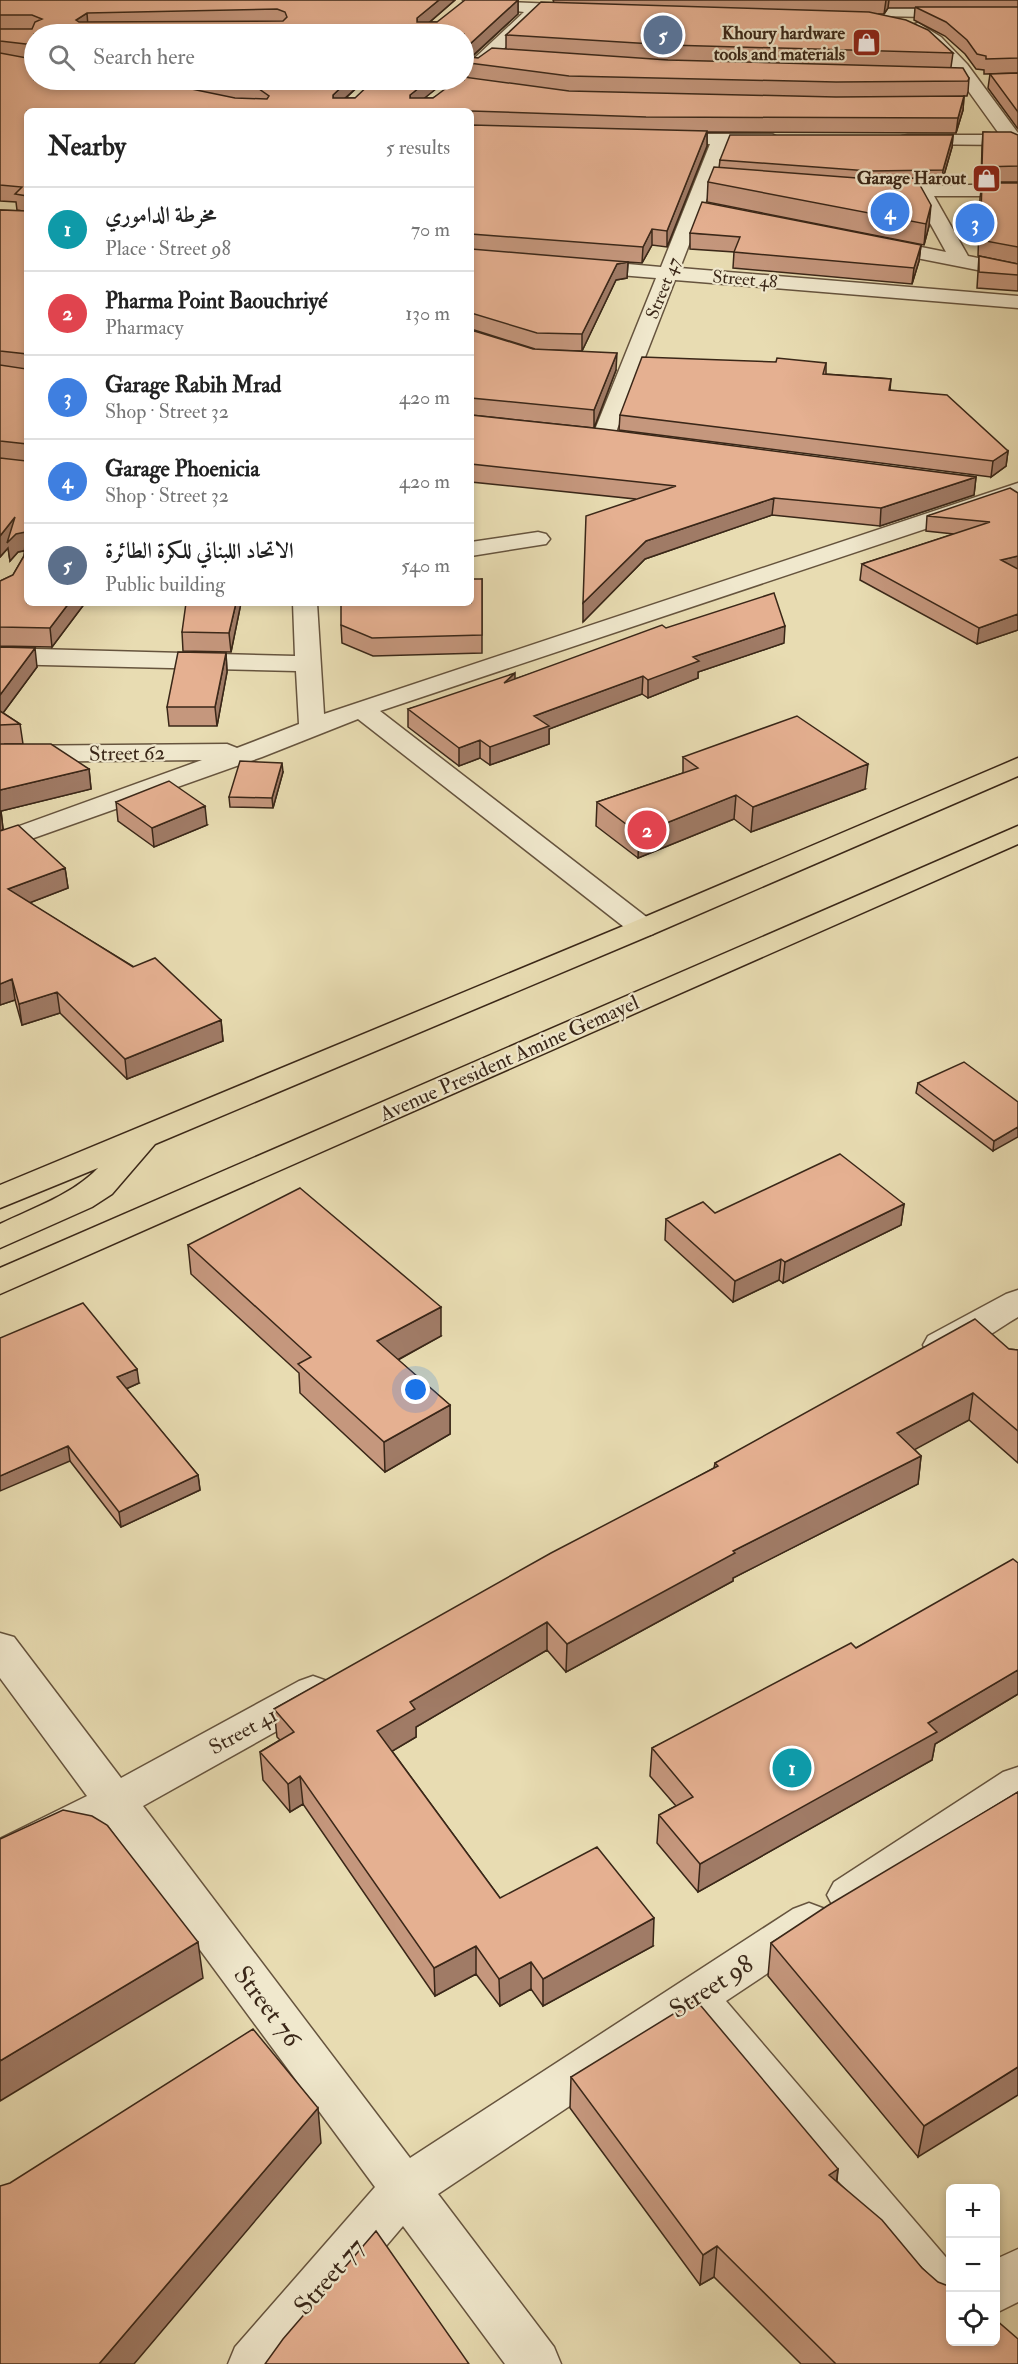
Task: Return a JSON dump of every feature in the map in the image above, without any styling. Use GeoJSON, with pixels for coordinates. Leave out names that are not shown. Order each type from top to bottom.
{"type":"FeatureCollection","features":[{"type":"Feature","properties":{"kind":"highway"},"geometry":{"type":"LineString","coordinates":[[0,1197],[644,928],[1018,766]]}},
{"type":"Feature","properties":{"kind":"highway","name":"Avenue President Amine Gemayel"},"geometry":{"type":"LineString","coordinates":[[0,1282],[1018,834]]}},
{"type":"Feature","properties":{"kind":"highway"},"geometry":{"type":"LineString","coordinates":[[0,1237],[80,1200],[100,1186],[144,1138]]}},
{"type":"Feature","properties":{"kind":"street"},"geometry":{"type":"LineString","coordinates":[[466,2],[539,3],[599,8]]}},
{"type":"Feature","properties":{"kind":"street"},"geometry":{"type":"LineString","coordinates":[[474,67],[539,3]]}},
{"type":"Feature","properties":{"kind":"street"},"geometry":{"type":"LineString","coordinates":[[1016,142],[971,78],[937,39],[916,27],[899,22],[820,15],[1018,16]]}},
{"type":"Feature","properties":{"kind":"street"},"geometry":{"type":"LineString","coordinates":[[937,39],[939,30],[954,23],[1018,16]]}},
{"type":"Feature","properties":{"kind":"street"},"geometry":{"type":"LineString","coordinates":[[488,55],[510,57]]}},
{"type":"Feature","properties":{"kind":"street"},"geometry":{"type":"LineString","coordinates":[[946,74],[996,80]]}},
{"type":"Feature","properties":{"kind":"street"},"geometry":{"type":"LineString","coordinates":[[474,86],[481,88]]}},
{"type":"Feature","properties":{"kind":"street"},"geometry":{"type":"LineString","coordinates":[[964,103],[988,103]]}},
{"type":"Feature","properties":{"kind":"street"},"geometry":{"type":"LineString","coordinates":[[645,139],[792,140]]}},
{"type":"Feature","properties":{"kind":"street","name":"Street 47"},"geometry":{"type":"LineString","coordinates":[[626,440],[592,436],[633,361],[721,139]]}},
{"type":"Feature","properties":{"kind":"street"},"geometry":{"type":"LineString","coordinates":[[885,140],[1016,142]]}},
{"type":"Feature","properties":{"kind":"street"},"geometry":{"type":"LineString","coordinates":[[707,179],[728,181]]}},
{"type":"Feature","properties":{"kind":"street"},"geometry":{"type":"LineString","coordinates":[[857,191],[1018,190]]}},
{"type":"Feature","properties":{"kind":"street"},"geometry":{"type":"LineString","coordinates":[[922,192],[961,261]]}},
{"type":"Feature","properties":{"kind":"street"},"geometry":{"type":"LineString","coordinates":[[694,208],[718,213]]}},
{"type":"Feature","properties":{"kind":"street"},"geometry":{"type":"LineString","coordinates":[[857,240],[1018,272]]}},
{"type":"Feature","properties":{"kind":"street","name":"Street 48"},"geometry":{"type":"LineString","coordinates":[[564,264],[1018,302]]}},
{"type":"Feature","properties":{"kind":"street"},"geometry":{"type":"LineString","coordinates":[[611,360],[633,361]]}},
{"type":"Feature","properties":{"kind":"street"},"geometry":{"type":"LineString","coordinates":[[968,485],[1017,491]]}},
{"type":"Feature","properties":{"kind":"street"},"geometry":{"type":"LineString","coordinates":[[0,842],[253,752],[361,709],[1017,491]]}},
{"type":"Feature","properties":{"kind":"street"},"geometry":{"type":"LineString","coordinates":[[474,549],[538,539]]}},
{"type":"Feature","properties":{"kind":"street"},"geometry":{"type":"LineString","coordinates":[[305,606],[312,728]]}},
{"type":"Feature","properties":{"kind":"street"},"geometry":{"type":"LineString","coordinates":[[0,656],[309,664]]}},
{"type":"Feature","properties":{"kind":"street"},"geometry":{"type":"LineString","coordinates":[[361,709],[644,928]]}},
{"type":"Feature","properties":{"kind":"street","name":"Street 62"},"geometry":{"type":"LineString","coordinates":[[0,754],[253,752]]}},
{"type":"Feature","properties":{"kind":"street"},"geometry":{"type":"LineString","coordinates":[[911,1362],[987,1339],[1018,1302]]}},
{"type":"Feature","properties":{"kind":"street","name":"Street 76"},"geometry":{"type":"LineString","coordinates":[[0,1648],[116,1801],[264,2032],[404,2189],[537,2364]]}},
{"type":"Feature","properties":{"kind":"street","name":"Street 41"},"geometry":{"type":"LineString","coordinates":[[0,1860],[116,1801],[346,1674]]}},
{"type":"Feature","properties":{"kind":"street","name":"Street 98"},"geometry":{"type":"LineString","coordinates":[[404,2189],[1018,1784]]}},
{"type":"Feature","properties":{"kind":"street"},"geometry":{"type":"LineString","coordinates":[[695,1997],[934,2280],[949,2292]]}},
{"type":"Feature","properties":{"kind":"street","name":"Street 77"},"geometry":{"type":"LineString","coordinates":[[253,2364],[404,2189]]}},
{"type":"Feature","properties":{"kind":"street"},"geometry":{"type":"LineString","coordinates":[[1000,2286],[1018,2272]]}},
{"type":"Feature","properties":{"kind":"building"},"geometry":{"type":"Polygon","coordinates":[[[0,0],[439,0],[417,18],[417,22],[437,22],[465,0],[518,0],[474,40],[474,24],[34,24],[42,19],[32,15],[0,15],[0,0]],[[277,9],[87,13],[76,20],[79,22],[283,21],[287,17],[285,12],[277,9]]]}},
{"type":"Feature","properties":{"kind":"building"},"geometry":{"type":"Polygon","coordinates":[[[541,2],[869,12],[906,20],[928,30],[953,53],[669,45],[506,35],[541,2]]]}},
{"type":"Feature","properties":{"kind":"building"},"geometry":{"type":"Polygon","coordinates":[[[915,7],[1018,7],[1018,58],[986,59],[986,56],[977,54],[967,40],[946,22],[915,7]]]}},
{"type":"Feature","properties":{"kind":"building"},"geometry":{"type":"Polygon","coordinates":[[[0,29],[24,29],[24,44],[0,41],[0,29]]]}},
{"type":"Feature","properties":{"kind":"building"},"geometry":{"type":"Polygon","coordinates":[[[492,48],[668,60],[963,68],[969,78],[968,81],[836,82],[569,76],[474,64],[474,58],[478,58],[492,48]]]}},
{"type":"Feature","properties":{"kind":"building"},"geometry":{"type":"Polygon","coordinates":[[[0,53],[24,58],[24,90],[196,90],[235,98],[267,99],[269,96],[260,90],[338,90],[333,98],[355,98],[363,90],[416,90],[410,95],[410,98],[433,98],[444,90],[474,90],[474,78],[569,91],[836,97],[964,96],[958,118],[646,117],[474,111],[474,108],[24,108],[24,196],[15,194],[22,187],[0,185],[0,53]]]}},
{"type":"Feature","properties":{"kind":"building"},"geometry":{"type":"Polygon","coordinates":[[[1018,73],[1018,112],[990,74],[1018,73]]]}},
{"type":"Feature","properties":{"kind":"building"},"geometry":{"type":"Polygon","coordinates":[[[474,125],[707,131],[667,231],[652,229],[643,247],[474,234],[474,125]]]}},
{"type":"Feature","properties":{"kind":"building"},"geometry":{"type":"Polygon","coordinates":[[[983,132],[1011,132],[1018,135],[1018,166],[982,167],[983,132]]]}},
{"type":"Feature","properties":{"kind":"building"},"geometry":{"type":"Polygon","coordinates":[[[730,135],[953,135],[943,170],[869,171],[720,160],[730,135]]]}},
{"type":"Feature","properties":{"kind":"building"},"geometry":{"type":"Polygon","coordinates":[[[714,167],[870,179],[916,178],[931,205],[926,224],[708,182],[714,167]]]}},
{"type":"Feature","properties":{"kind":"building"},"geometry":{"type":"Polygon","coordinates":[[[982,183],[1018,183],[1018,247],[980,240],[982,183]]]}},
{"type":"Feature","properties":{"kind":"building"},"geometry":{"type":"Polygon","coordinates":[[[702,202],[921,245],[914,268],[734,252],[740,237],[690,233],[702,202]]]}},
{"type":"Feature","properties":{"kind":"building"},"geometry":{"type":"Polygon","coordinates":[[[0,210],[24,211],[24,354],[0,351],[0,210]]]}},
{"type":"Feature","properties":{"kind":"building"},"geometry":{"type":"Polygon","coordinates":[[[474,249],[628,262],[617,264],[582,334],[537,333],[474,314],[474,249]]]}},
{"type":"Feature","properties":{"kind":"building"},"geometry":{"type":"Polygon","coordinates":[[[979,256],[1018,264],[1018,275],[979,272],[979,256]]]}},
{"type":"Feature","properties":{"kind":"building"},"geometry":{"type":"Polygon","coordinates":[[[474,331],[533,349],[617,353],[594,410],[474,398],[474,331]]]}},
{"type":"Feature","properties":{"kind":"building"},"geometry":{"type":"Polygon","coordinates":[[[642,357],[776,362],[777,358],[826,363],[823,374],[891,379],[889,390],[947,395],[1008,451],[993,461],[620,415],[642,357]]]}},
{"type":"Feature","properties":{"kind":"building"},"geometry":{"type":"Polygon","coordinates":[[[0,365],[24,369],[24,444],[0,441],[0,365]]]}},
{"type":"Feature","properties":{"kind":"building"},"geometry":{"type":"Polygon","coordinates":[[[474,415],[603,429],[976,477],[881,508],[774,498],[646,541],[583,603],[586,516],[676,486],[474,464],[474,415]]]}},
{"type":"Feature","properties":{"kind":"building"},"geometry":{"type":"Polygon","coordinates":[[[0,458],[24,461],[24,532],[16,534],[7,543],[15,517],[0,536],[0,458]]]}},
{"type":"Feature","properties":{"kind":"building"},"geometry":{"type":"Polygon","coordinates":[[[1010,488],[1018,493],[1018,556],[1001,560],[1018,569],[1018,614],[979,628],[862,564],[990,522],[927,516],[1010,488]]]}},
{"type":"Feature","properties":{"kind":"building"},"geometry":{"type":"Polygon","coordinates":[[[24,556],[24,606],[67,606],[50,628],[0,627],[0,581],[13,575],[24,556]]]}},
{"type":"Feature","properties":{"kind":"building"},"geometry":{"type":"Polygon","coordinates":[[[474,579],[482,579],[482,635],[372,638],[341,625],[341,606],[474,606],[474,579]]]}},
{"type":"Feature","properties":{"kind":"building"},"geometry":{"type":"Polygon","coordinates":[[[774,593],[785,626],[693,657],[699,661],[648,680],[643,676],[534,716],[549,726],[490,747],[480,740],[459,748],[408,709],[515,673],[504,683],[662,625],[666,628],[774,593]]]}},
{"type":"Feature","properties":{"kind":"building"},"geometry":{"type":"Polygon","coordinates":[[[186,606],[235,606],[229,633],[182,632],[186,606]]]}},
{"type":"Feature","properties":{"kind":"building"},"geometry":{"type":"Polygon","coordinates":[[[0,647],[35,648],[0,695],[0,647]]]}},
{"type":"Feature","properties":{"kind":"building"},"geometry":{"type":"Polygon","coordinates":[[[178,652],[226,653],[215,707],[167,707],[178,652]]]}},
{"type":"Feature","properties":{"kind":"building"},"geometry":{"type":"Polygon","coordinates":[[[0,711],[20,724],[0,725],[0,711]]]}},
{"type":"Feature","properties":{"kind":"building"},"geometry":{"type":"Polygon","coordinates":[[[797,716],[868,764],[753,807],[736,795],[639,834],[597,802],[698,768],[683,757],[797,716]]]}},
{"type":"Feature","properties":{"kind":"building"},"geometry":{"type":"Polygon","coordinates":[[[0,744],[51,744],[89,769],[0,790],[0,744]]]}},
{"type":"Feature","properties":{"kind":"building"},"geometry":{"type":"Polygon","coordinates":[[[240,761],[282,763],[272,798],[229,797],[240,761]]]}},
{"type":"Feature","properties":{"kind":"building"},"geometry":{"type":"Polygon","coordinates":[[[169,781],[205,806],[152,828],[116,802],[169,781]]]}},
{"type":"Feature","properties":{"kind":"building"},"geometry":{"type":"Polygon","coordinates":[[[18,825],[65,868],[8,889],[133,967],[155,958],[221,1020],[125,1059],[57,992],[19,1004],[12,979],[0,984],[0,831],[18,825]]]}},
{"type":"Feature","properties":{"kind":"building"},"geometry":{"type":"Polygon","coordinates":[[[964,1062],[1018,1102],[1018,1127],[994,1141],[918,1083],[964,1062]]]}},
{"type":"Feature","properties":{"kind":"building"},"geometry":{"type":"Polygon","coordinates":[[[840,1154],[904,1204],[785,1262],[781,1259],[735,1281],[666,1219],[703,1202],[715,1213],[840,1154]]]}},
{"type":"Feature","properties":{"kind":"building"},"geometry":{"type":"Polygon","coordinates":[[[300,1188],[441,1307],[377,1341],[450,1405],[384,1442],[298,1364],[311,1357],[188,1245],[300,1188]]]}},
{"type":"Feature","properties":{"kind":"building"},"geometry":{"type":"Polygon","coordinates":[[[83,1303],[137,1369],[117,1377],[198,1475],[119,1512],[68,1446],[0,1476],[0,1338],[83,1303]]]}},
{"type":"Feature","properties":{"kind":"building"},"geometry":{"type":"Polygon","coordinates":[[[975,1319],[1009,1349],[1018,1350],[1018,1431],[973,1393],[897,1433],[921,1456],[733,1551],[735,1553],[567,1644],[547,1622],[410,1702],[415,1709],[377,1731],[500,1898],[597,1847],[654,1918],[543,1979],[531,1962],[499,1979],[476,1946],[434,1968],[300,1776],[288,1784],[260,1752],[294,1732],[274,1709],[551,1553],[718,1466],[715,1463],[975,1319]]]}},
{"type":"Feature","properties":{"kind":"building"},"geometry":{"type":"Polygon","coordinates":[[[1013,1559],[1018,1563],[1018,1670],[928,1723],[937,1732],[700,1864],[659,1815],[693,1797],[652,1748],[851,1643],[856,1648],[1013,1559]]]}},
{"type":"Feature","properties":{"kind":"building"},"geometry":{"type":"Polygon","coordinates":[[[1018,1792],[1018,2067],[924,2126],[771,1943],[827,1906],[1018,1792]]]}},
{"type":"Feature","properties":{"kind":"building"},"geometry":{"type":"Polygon","coordinates":[[[63,1810],[92,1816],[107,1825],[198,1942],[0,2061],[0,1839],[63,1810]]]}},
{"type":"Feature","properties":{"kind":"building"},"geometry":{"type":"Polygon","coordinates":[[[696,2000],[838,2169],[829,2175],[882,2220],[922,2268],[938,2282],[946,2285],[946,2346],[1000,2346],[1000,2323],[1018,2339],[1018,2364],[836,2364],[717,2246],[703,2255],[571,2077],[696,2000]]]}},
{"type":"Feature","properties":{"kind":"building"},"geometry":{"type":"Polygon","coordinates":[[[253,2029],[318,2108],[99,2364],[0,2364],[0,2186],[10,2183],[253,2029]]]}},
{"type":"Feature","properties":{"kind":"building"},"geometry":{"type":"Polygon","coordinates":[[[376,2231],[469,2364],[265,2364],[283,2339],[376,2231]]]}},
{"type":"Feature","properties":{"kind":"place","name":"الاتحاد اللبناني للكرة الطائرة"},"geometry":{"type":"Point","coordinates":[663,35]}},
{"type":"Feature","properties":{"kind":"place","name":"Khoury hardware tools and materials"},"geometry":{"type":"Point","coordinates":[866,43]}},
{"type":"Feature","properties":{"kind":"place","name":"Garage Harout"},"geometry":{"type":"Point","coordinates":[987,178]}},
{"type":"Feature","properties":{"kind":"place","name":"Garage Phoenicia"},"geometry":{"type":"Point","coordinates":[890,212]}},
{"type":"Feature","properties":{"kind":"place","name":"Garage Rabih Mrad"},"geometry":{"type":"Point","coordinates":[975,223]}},
{"type":"Feature","properties":{"kind":"place","name":"Pharma Point Baouchriyé"},"geometry":{"type":"Point","coordinates":[647,830]}},
{"type":"Feature","properties":{"kind":"place","name":"مخرطة الداموري"},"geometry":{"type":"Point","coordinates":[792,1768]}}]}
